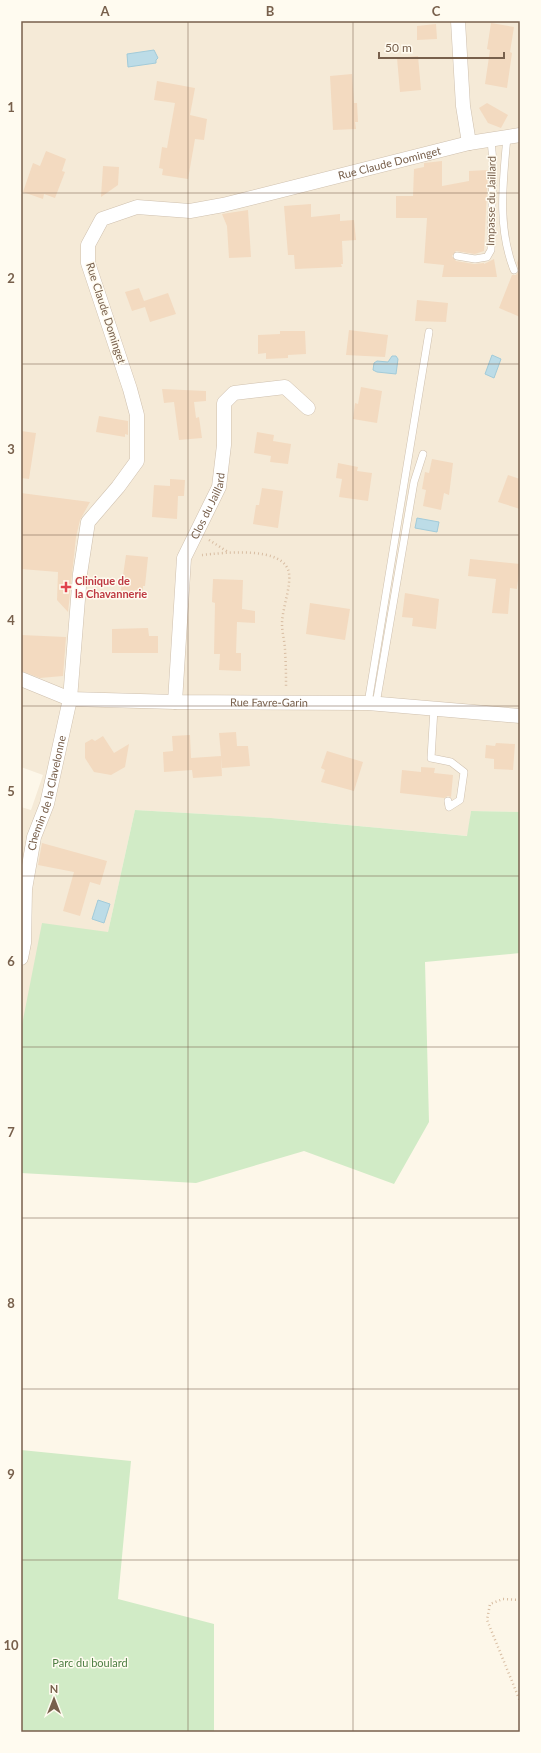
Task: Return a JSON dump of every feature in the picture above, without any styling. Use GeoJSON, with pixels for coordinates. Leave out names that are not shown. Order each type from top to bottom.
{"type":"FeatureCollection","features":[{"type":"Feature","properties":{"kind":"street"},"geometry":{"type":"LineString","coordinates":[[458,21],[463,106],[470,143]]}},
{"type":"Feature","properties":{"kind":"street","name":"Rue Claude Dominget"},"geometry":{"type":"LineString","coordinates":[[70,699],[80,574],[88,522],[118,487],[137,461],[137,415],[130,389],[88,263],[88,246],[102,219],[137,207],[190,211],[223,205],[470,143],[514,136]]}},
{"type":"Feature","properties":{"kind":"street","name":"Clos du Jaillard"},"geometry":{"type":"LineString","coordinates":[[175,702],[184,558],[219,487],[224,445],[224,403],[234,393],[285,387],[308,408]]}},
{"type":"Feature","properties":{"kind":"street","name":"Rue Favre-Garin"},"geometry":{"type":"LineString","coordinates":[[21,679],[70,699],[175,702],[372,703],[520,716]]}},
{"type":"Feature","properties":{"kind":"street","name":"Chemin de la Clavelonne"},"geometry":{"type":"LineString","coordinates":[[21,958],[24,942],[25,889],[34,837],[47,804],[70,699]]}},
{"type":"Feature","properties":{"kind":"lane"},"geometry":{"type":"LineString","coordinates":[[514,136],[502,214],[506,251],[514,270]]}},
{"type":"Feature","properties":{"kind":"lane","name":"Impasse du Jaillard"},"geometry":{"type":"LineString","coordinates":[[457,256],[475,259],[487,257],[491,250],[493,162],[491,140]]}},
{"type":"Feature","properties":{"kind":"lane"},"geometry":{"type":"LineString","coordinates":[[372,703],[429,332]]}},
{"type":"Feature","properties":{"kind":"lane"},"geometry":{"type":"LineString","coordinates":[[372,703],[414,482],[423,454]]}},
{"type":"Feature","properties":{"kind":"lane"},"geometry":{"type":"LineString","coordinates":[[434,709],[431,758],[451,762],[464,772],[460,800],[449,807],[448,801]]}},
{"type":"Feature","properties":{"kind":"path"},"geometry":{"type":"LineString","coordinates":[[196,532],[229,552]]}},
{"type":"Feature","properties":{"kind":"path"},"geometry":{"type":"LineString","coordinates":[[184,558],[229,552],[250,553],[275,556],[284,563],[289,572],[282,624],[285,651],[285,703]]}},
{"type":"Feature","properties":{"kind":"path"},"geometry":{"type":"LineString","coordinates":[[520,1600],[503,1599],[490,1604],[487,1620],[520,1701]]}},
{"type":"Feature","properties":{"kind":"shaded area"},"geometry":{"type":"Polygon","coordinates":[[[21,21],[520,21],[520,812],[471,811],[468,836],[271,818],[135,810],[108,932],[21,1030],[21,807],[31,810],[43,775],[21,767],[21,21]]]}},
{"type":"Feature","properties":{"kind":"green space"},"geometry":{"type":"Polygon","coordinates":[[[135,810],[271,818],[467,836],[471,811],[520,812],[520,953],[425,962],[429,1122],[394,1184],[304,1151],[196,1183],[21,1173],[21,1030],[42,923],[108,932],[135,810]]]}},
{"type":"Feature","properties":{"kind":"green space","name":"Parc du boulard"},"geometry":{"type":"Polygon","coordinates":[[[21,1450],[131,1461],[118,1599],[214,1624],[214,1732],[21,1732],[21,1450]]]}},
{"type":"Feature","properties":{"kind":"water"},"geometry":{"type":"Polygon","coordinates":[[[154,50],[158,58],[156,63],[128,67],[127,54],[154,50]]]}},
{"type":"Feature","properties":{"kind":"water"},"geometry":{"type":"Polygon","coordinates":[[[492,355],[501,359],[494,378],[485,374],[492,355]]]}},
{"type":"Feature","properties":{"kind":"water"},"geometry":{"type":"Polygon","coordinates":[[[392,356],[396,356],[398,359],[396,374],[377,372],[373,370],[374,363],[377,361],[388,362],[392,356]]]}},
{"type":"Feature","properties":{"kind":"water"},"geometry":{"type":"Polygon","coordinates":[[[417,518],[439,522],[437,532],[415,528],[417,518]]]}},
{"type":"Feature","properties":{"kind":"water"},"geometry":{"type":"Polygon","coordinates":[[[98,900],[110,904],[104,923],[92,919],[98,900]]]}},
{"type":"Feature","properties":{"kind":"building"},"geometry":{"type":"Polygon","coordinates":[[[491,23],[514,27],[507,88],[485,84],[490,50],[487,49],[491,23]]]}},
{"type":"Feature","properties":{"kind":"building"},"geometry":{"type":"Polygon","coordinates":[[[436,24],[437,39],[417,40],[417,26],[436,24]]]}},
{"type":"Feature","properties":{"kind":"building"},"geometry":{"type":"Polygon","coordinates":[[[418,56],[421,90],[400,92],[397,58],[418,56]]]}},
{"type":"Feature","properties":{"kind":"building"},"geometry":{"type":"Polygon","coordinates":[[[352,74],[354,103],[357,103],[358,122],[355,122],[356,129],[333,130],[330,76],[352,74]]]}},
{"type":"Feature","properties":{"kind":"building"},"geometry":{"type":"Polygon","coordinates":[[[157,81],[195,88],[190,115],[207,119],[204,140],[195,139],[188,179],[162,175],[163,169],[159,168],[162,147],[167,148],[175,103],[154,100],[157,81]]]}},
{"type":"Feature","properties":{"kind":"building"},"geometry":{"type":"Polygon","coordinates":[[[487,103],[508,115],[501,128],[488,123],[479,108],[487,103]]]}},
{"type":"Feature","properties":{"kind":"building"},"geometry":{"type":"Polygon","coordinates":[[[46,151],[66,159],[62,171],[65,172],[55,198],[44,194],[43,199],[23,192],[33,163],[40,166],[46,151]]]}},
{"type":"Feature","properties":{"kind":"building"},"geometry":{"type":"Polygon","coordinates":[[[442,161],[442,186],[469,181],[469,171],[488,170],[484,251],[475,254],[456,251],[452,256],[456,261],[474,264],[484,264],[494,259],[497,277],[442,277],[444,265],[424,263],[427,218],[396,218],[396,196],[413,196],[414,169],[424,167],[424,163],[442,161]]]}},
{"type":"Feature","properties":{"kind":"building"},"geometry":{"type":"Polygon","coordinates":[[[103,166],[119,167],[118,185],[101,197],[103,166]]]}},
{"type":"Feature","properties":{"kind":"building"},"geometry":{"type":"Polygon","coordinates":[[[311,204],[311,217],[340,214],[340,221],[354,220],[356,240],[342,241],[342,267],[295,269],[294,255],[288,255],[284,206],[311,204]]]}},
{"type":"Feature","properties":{"kind":"building"},"geometry":{"type":"Polygon","coordinates":[[[248,210],[251,257],[229,258],[227,226],[222,214],[248,210]]]}},
{"type":"Feature","properties":{"kind":"building"},"geometry":{"type":"Polygon","coordinates":[[[519,257],[520,317],[499,308],[512,275],[516,275],[519,271],[517,263],[519,257]]]}},
{"type":"Feature","properties":{"kind":"building"},"geometry":{"type":"Polygon","coordinates":[[[139,288],[144,301],[168,293],[176,314],[150,322],[145,307],[132,311],[125,292],[139,288]]]}},
{"type":"Feature","properties":{"kind":"building"},"geometry":{"type":"Polygon","coordinates":[[[417,300],[448,303],[446,322],[415,321],[417,300]]]}},
{"type":"Feature","properties":{"kind":"building"},"geometry":{"type":"Polygon","coordinates":[[[349,330],[388,335],[385,357],[346,355],[349,330]]]}},
{"type":"Feature","properties":{"kind":"building"},"geometry":{"type":"Polygon","coordinates":[[[280,331],[305,331],[306,354],[288,355],[288,358],[266,359],[266,353],[258,354],[258,335],[280,334],[280,331]]]}},
{"type":"Feature","properties":{"kind":"building"},"geometry":{"type":"Polygon","coordinates":[[[361,387],[382,391],[377,423],[353,419],[355,403],[358,404],[361,387]]]}},
{"type":"Feature","properties":{"kind":"building"},"geometry":{"type":"Polygon","coordinates":[[[162,389],[206,391],[206,401],[194,402],[196,418],[199,417],[202,438],[179,440],[174,402],[164,403],[162,389]]]}},
{"type":"Feature","properties":{"kind":"building"},"geometry":{"type":"Polygon","coordinates":[[[99,416],[128,421],[128,435],[125,434],[125,437],[96,432],[99,416]]]}},
{"type":"Feature","properties":{"kind":"building"},"geometry":{"type":"Polygon","coordinates":[[[21,431],[36,433],[29,479],[21,478],[21,431]]]}},
{"type":"Feature","properties":{"kind":"building"},"geometry":{"type":"Polygon","coordinates":[[[257,432],[274,435],[273,441],[291,444],[288,464],[270,462],[271,456],[254,453],[257,432]]]}},
{"type":"Feature","properties":{"kind":"building"},"geometry":{"type":"Polygon","coordinates":[[[432,459],[453,463],[449,495],[444,493],[441,510],[423,506],[426,490],[422,489],[425,472],[429,473],[432,459]]]}},
{"type":"Feature","properties":{"kind":"building"},"geometry":{"type":"Polygon","coordinates":[[[338,463],[358,467],[357,471],[372,473],[368,501],[339,497],[342,479],[336,478],[338,463]]]}},
{"type":"Feature","properties":{"kind":"building"},"geometry":{"type":"Polygon","coordinates":[[[508,475],[520,479],[520,509],[498,502],[508,475]]]}},
{"type":"Feature","properties":{"kind":"building"},"geometry":{"type":"Polygon","coordinates":[[[170,479],[185,480],[184,496],[178,496],[177,519],[152,517],[154,485],[170,486],[170,479]]]}},
{"type":"Feature","properties":{"kind":"building"},"geometry":{"type":"Polygon","coordinates":[[[262,488],[283,491],[278,528],[253,524],[256,505],[259,505],[262,488]]]}},
{"type":"Feature","properties":{"kind":"building","name":"Clinique de la Chavannerie"},"geometry":{"type":"Polygon","coordinates":[[[21,493],[90,502],[80,520],[76,537],[68,612],[57,600],[58,572],[21,569],[21,493]]]}},
{"type":"Feature","properties":{"kind":"building"},"geometry":{"type":"Polygon","coordinates":[[[126,555],[148,557],[145,586],[143,586],[142,598],[120,596],[126,555]]]}},
{"type":"Feature","properties":{"kind":"building"},"geometry":{"type":"Polygon","coordinates":[[[470,559],[520,564],[517,589],[510,588],[508,614],[492,613],[496,579],[468,576],[470,559]]]}},
{"type":"Feature","properties":{"kind":"building"},"geometry":{"type":"Polygon","coordinates":[[[213,579],[243,580],[242,609],[255,611],[255,623],[237,622],[236,653],[241,653],[241,671],[219,670],[220,654],[214,654],[215,603],[212,602],[213,579]]]}},
{"type":"Feature","properties":{"kind":"building"},"geometry":{"type":"Polygon","coordinates":[[[405,593],[439,599],[436,629],[412,626],[413,618],[402,617],[405,593]]]}},
{"type":"Feature","properties":{"kind":"building"},"geometry":{"type":"Polygon","coordinates":[[[310,603],[350,609],[345,640],[306,634],[310,603]]]}},
{"type":"Feature","properties":{"kind":"building"},"geometry":{"type":"Polygon","coordinates":[[[148,628],[149,636],[158,636],[158,653],[112,653],[112,629],[148,628]]]}},
{"type":"Feature","properties":{"kind":"building"},"geometry":{"type":"Polygon","coordinates":[[[21,635],[66,637],[63,676],[40,678],[21,671],[21,635]]]}},
{"type":"Feature","properties":{"kind":"building"},"geometry":{"type":"Polygon","coordinates":[[[236,732],[237,746],[248,746],[250,766],[222,768],[221,757],[222,776],[193,778],[192,770],[164,772],[163,752],[173,751],[172,736],[190,735],[191,758],[221,756],[219,733],[236,732]]]}},
{"type":"Feature","properties":{"kind":"building"},"geometry":{"type":"Polygon","coordinates":[[[103,736],[114,753],[129,744],[125,767],[111,775],[94,772],[85,758],[85,743],[92,739],[95,741],[103,736]]]}},
{"type":"Feature","properties":{"kind":"building"},"geometry":{"type":"Polygon","coordinates":[[[496,743],[515,744],[513,770],[494,769],[494,759],[485,758],[486,745],[495,746],[496,743]]]}},
{"type":"Feature","properties":{"kind":"building"},"geometry":{"type":"Polygon","coordinates":[[[327,751],[363,762],[354,791],[321,782],[325,770],[321,768],[327,751]]]}},
{"type":"Feature","properties":{"kind":"building"},"geometry":{"type":"Polygon","coordinates":[[[421,767],[435,768],[434,773],[453,775],[451,797],[448,796],[444,798],[400,793],[402,770],[421,772],[421,767]]]}},
{"type":"Feature","properties":{"kind":"building"},"geometry":{"type":"Polygon","coordinates":[[[42,843],[107,861],[100,885],[90,882],[80,916],[63,911],[74,872],[38,865],[42,843]]]}},
{"type":"Feature","properties":{"kind":"place","name":"Clinique de la Chavannerie"},"geometry":{"type":"Point","coordinates":[66,587]}}]}
